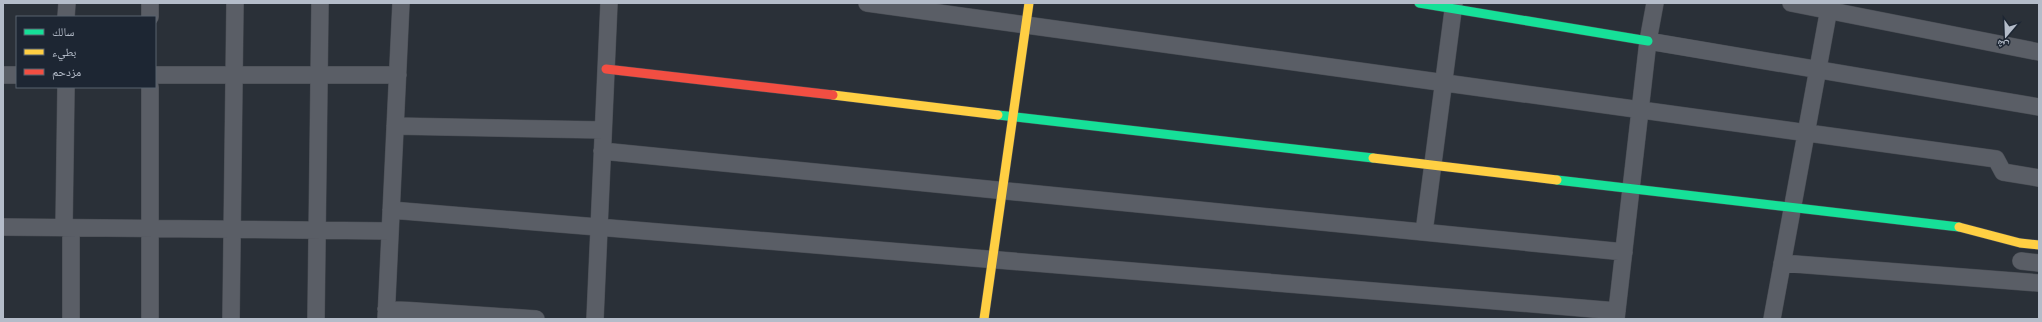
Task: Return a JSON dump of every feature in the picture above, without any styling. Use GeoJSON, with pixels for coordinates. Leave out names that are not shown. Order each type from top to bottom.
{"type":"FeatureCollection","features":[{"type":"Feature","properties":{"kind":"street"},"geometry":{"type":"LineString","coordinates":[[66,16],[67,3]]}},
{"type":"Feature","properties":{"kind":"street"},"geometry":{"type":"LineString","coordinates":[[150,3],[150,16]]}},
{"type":"Feature","properties":{"kind":"street"},"geometry":{"type":"LineString","coordinates":[[231,319],[235,3]]}},
{"type":"Feature","properties":{"kind":"street"},"geometry":{"type":"LineString","coordinates":[[316,319],[320,3]]}},
{"type":"Feature","properties":{"kind":"street"},"geometry":{"type":"LineString","coordinates":[[401,3],[386,314],[536,319]]}},
{"type":"Feature","properties":{"kind":"street"},"geometry":{"type":"LineString","coordinates":[[595,319],[609,3]]}},
{"type":"Feature","properties":{"kind":"street"},"geometry":{"type":"LineString","coordinates":[[867,3],[1036,25],[1996,159],[2003,172],[2039,178]]}},
{"type":"Feature","properties":{"kind":"street"},"geometry":{"type":"LineString","coordinates":[[984,319],[1003,261],[1013,191],[1012,117],[1036,25],[1029,3]]}},
{"type":"Feature","properties":{"kind":"street"},"geometry":{"type":"LineString","coordinates":[[1419,3],[1454,6],[1648,41],[2039,107]]}},
{"type":"Feature","properties":{"kind":"street"},"geometry":{"type":"LineString","coordinates":[[391,210],[1003,261],[1617,315],[1648,41],[1655,3]]}},
{"type":"Feature","properties":{"kind":"street"},"geometry":{"type":"LineString","coordinates":[[1791,3],[1829,6],[2039,52]]}},
{"type":"Feature","properties":{"kind":"street"},"geometry":{"type":"LineString","coordinates":[[1424,232],[1454,6]]}},
{"type":"Feature","properties":{"kind":"street"},"geometry":{"type":"LineString","coordinates":[[1772,319],[1829,6]]}},
{"type":"Feature","properties":{"kind":"street"},"geometry":{"type":"LineString","coordinates":[[606,70],[1956,226],[2020,242],[2039,245]]}},
{"type":"Feature","properties":{"kind":"street"},"geometry":{"type":"LineString","coordinates":[[3,75],[16,75]]}},
{"type":"Feature","properties":{"kind":"street"},"geometry":{"type":"LineString","coordinates":[[156,75],[398,76]]}},
{"type":"Feature","properties":{"kind":"street"},"geometry":{"type":"LineString","coordinates":[[66,88],[67,228],[70,319]]}},
{"type":"Feature","properties":{"kind":"street"},"geometry":{"type":"LineString","coordinates":[[150,88],[150,319]]}},
{"type":"Feature","properties":{"kind":"street"},"geometry":{"type":"LineString","coordinates":[[395,126],[603,130]]}},
{"type":"Feature","properties":{"kind":"street"},"geometry":{"type":"LineString","coordinates":[[602,151],[1624,252]]}},
{"type":"Feature","properties":{"kind":"street"},"geometry":{"type":"LineString","coordinates":[[3,227],[390,231]]}},
{"type":"Feature","properties":{"kind":"street"},"geometry":{"type":"LineString","coordinates":[[2021,261],[2039,263]]}},
{"type":"Feature","properties":{"kind":"street"},"geometry":{"type":"LineString","coordinates":[[1782,263],[2039,283]]}},
{"type":"Feature","properties":{"kind":"traffic: fast"},"geometry":{"type":"LineString","coordinates":[[1419,3],[1648,41]]}},
{"type":"Feature","properties":{"kind":"traffic: fast"},"geometry":{"type":"LineString","coordinates":[[998,115],[1373,158]]}},
{"type":"Feature","properties":{"kind":"traffic: fast"},"geometry":{"type":"LineString","coordinates":[[1557,180],[1959,227]]}},
{"type":"Feature","properties":{"kind":"traffic: slow"},"geometry":{"type":"LineString","coordinates":[[984,319],[1029,3]]}},
{"type":"Feature","properties":{"kind":"traffic: slow"},"geometry":{"type":"LineString","coordinates":[[833,95],[998,115]]}},
{"type":"Feature","properties":{"kind":"traffic: slow"},"geometry":{"type":"LineString","coordinates":[[1373,158],[1557,180]]}},
{"type":"Feature","properties":{"kind":"traffic: slow"},"geometry":{"type":"LineString","coordinates":[[1959,227],[2020,243],[2039,245]]}},
{"type":"Feature","properties":{"kind":"traffic: jam"},"geometry":{"type":"LineString","coordinates":[[606,69],[833,95]]}}]}
